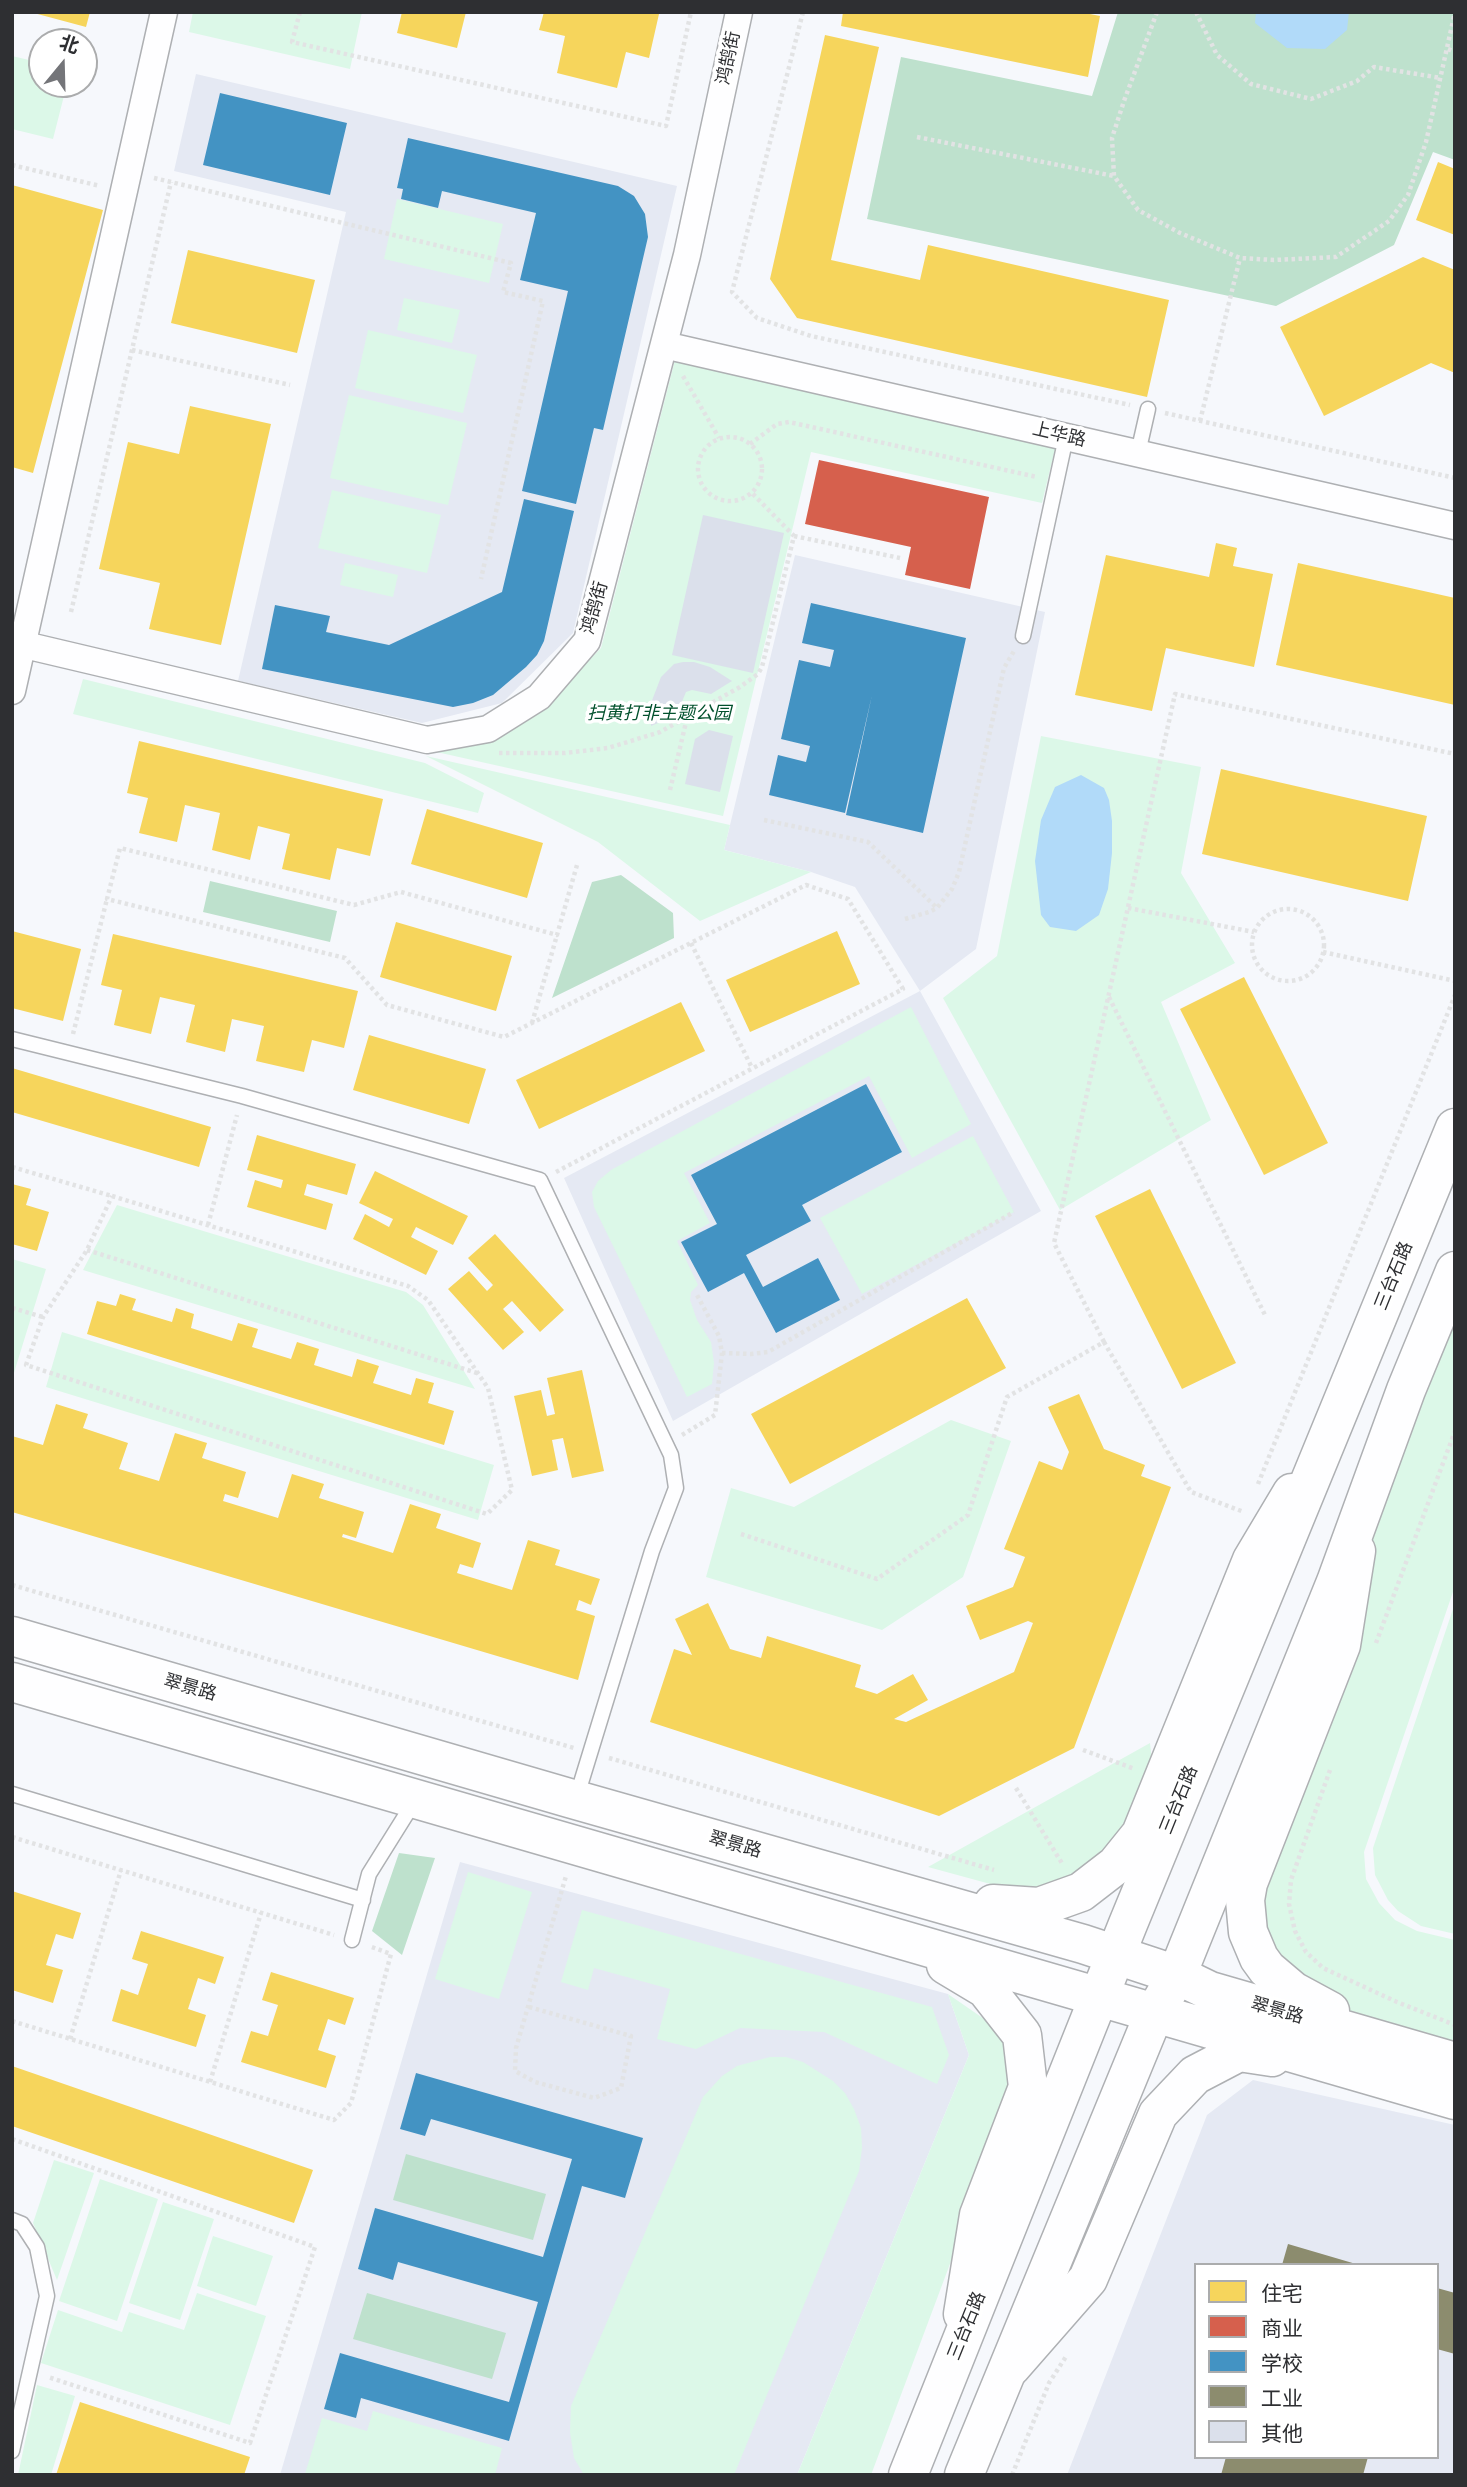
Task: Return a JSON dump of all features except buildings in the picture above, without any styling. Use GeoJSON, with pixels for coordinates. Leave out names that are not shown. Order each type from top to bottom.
{"type":"FeatureCollection","features":[{"type":"Feature","properties":{"kind":"main road","name":"三台石路"},"geometry":{"type":"LineString","coordinates":[[908,2475],[1116,1955],[1455,1128]]}},
{"type":"Feature","properties":{"kind":"main road"},"geometry":{"type":"LineString","coordinates":[[964,2475],[1154,2014],[1177,1975],[1331,1595],[1406,1390],[1455,1271]]}},
{"type":"Feature","properties":{"kind":"main road"},"geometry":{"type":"LineString","coordinates":[[937,1901],[1039,1907],[1081,1892],[1116,1865],[1141,1834],[1252,1560],[1336,1419]]}},
{"type":"Feature","properties":{"kind":"main road"},"geometry":{"type":"LineString","coordinates":[[1364,1506],[1341,1645],[1248,1883],[1245,1899],[1248,1932],[1267,1969],[1293,1991],[1337,2014],[1455,2062]]}},
{"type":"Feature","properties":{"kind":"main road","name":"翠景路"},"geometry":{"type":"LineString","coordinates":[[12,1636],[576,1800],[937,1901],[1177,1975],[1210,1991],[1455,2062]]}},
{"type":"Feature","properties":{"kind":"main road","name":"翠景路"},"geometry":{"type":"LineString","coordinates":[[12,1682],[1455,2099]]}},
{"type":"Feature","properties":{"kind":"main road"},"geometry":{"type":"LineString","coordinates":[[909,1942],[986,1989],[1022,2035],[1028,2087],[979,2215],[957,2352]]}},
{"type":"Feature","properties":{"kind":"main road"},"geometry":{"type":"LineString","coordinates":[[1007,2371],[1088,2279],[1158,2114],[1195,2075],[1239,2052],[1343,2068]]}},
{"type":"Feature","properties":{"kind":"street"},"geometry":{"type":"LineString","coordinates":[[12,691],[18,643],[127,182],[164,12]]}},
{"type":"Feature","properties":{"kind":"street","name":"鸿鹄街"},"geometry":{"type":"LineString","coordinates":[[18,643],[427,740],[488,729],[539,697],[587,641],[687,255],[739,12]]}},
{"type":"Feature","properties":{"kind":"street","name":"上华路"},"geometry":{"type":"LineString","coordinates":[[664,345],[1455,526]]}},
{"type":"Feature","properties":{"kind":"lane"},"geometry":{"type":"LineString","coordinates":[[1138,453],[1148,409]]}},
{"type":"Feature","properties":{"kind":"lane"},"geometry":{"type":"LineString","coordinates":[[1023,636],[1066,437]]}},
{"type":"Feature","properties":{"kind":"lane"},"geometry":{"type":"LineString","coordinates":[[12,1039],[242,1096],[540,1180],[667,1445],[676,1488],[652,1551],[576,1800]]}},
{"type":"Feature","properties":{"kind":"lane"},"geometry":{"type":"LineString","coordinates":[[12,1794],[363,1900]]}},
{"type":"Feature","properties":{"kind":"lane"},"geometry":{"type":"LineString","coordinates":[[352,1940],[369,1874],[416,1799]]}},
{"type":"Feature","properties":{"kind":"lane"},"geometry":{"type":"LineString","coordinates":[[12,2220],[22,2224],[37,2247],[47,2296],[12,2451]]}},
{"type":"Feature","properties":{"kind":"path"},"geometry":{"type":"LineString","coordinates":[[300,12],[292,42],[666,126],[691,12]]}},
{"type":"Feature","properties":{"kind":"path"},"geometry":{"type":"LineString","coordinates":[[803,12],[732,292],[757,318],[811,336],[1455,478]]}},
{"type":"Feature","properties":{"kind":"path"},"geometry":{"type":"LineString","coordinates":[[1157,12],[1112,138],[1114,176],[1138,210],[1180,233],[1240,258],[1274,260],[1336,257],[1389,221],[1408,195],[1426,142],[1455,12]]}},
{"type":"Feature","properties":{"kind":"path"},"geometry":{"type":"LineString","coordinates":[[1196,12],[1217,55],[1251,84],[1311,99],[1357,81],[1374,67],[1441,78]]}},
{"type":"Feature","properties":{"kind":"path"},"geometry":{"type":"LineString","coordinates":[[1448,49],[1455,52]]}},
{"type":"Feature","properties":{"kind":"path"},"geometry":{"type":"LineString","coordinates":[[917,137],[1114,176]]}},
{"type":"Feature","properties":{"kind":"path"},"geometry":{"type":"LineString","coordinates":[[12,165],[127,182],[171,182],[510,263],[503,292],[543,302],[481,579]]}},
{"type":"Feature","properties":{"kind":"path"},"geometry":{"type":"LineString","coordinates":[[71,612],[171,182]]}},
{"type":"Feature","properties":{"kind":"path"},"geometry":{"type":"LineString","coordinates":[[1200,421],[1240,258]]}},
{"type":"Feature","properties":{"kind":"path"},"geometry":{"type":"LineString","coordinates":[[664,345],[719,438]]}},
{"type":"Feature","properties":{"kind":"path"},"geometry":{"type":"LineString","coordinates":[[132,350],[290,385]]}},
{"type":"Feature","properties":{"kind":"path"},"geometry":{"type":"LineString","coordinates":[[750,444],[777,424],[789,422],[1057,481]]}},
{"type":"Feature","properties":{"kind":"path"},"geometry":{"type":"LineString","coordinates":[[719,438],[741,439],[750,444],[757,452],[761,473],[751,492],[733,500],[722,499],[705,489],[698,470],[699,460],[710,443],[719,438]]}},
{"type":"Feature","properties":{"kind":"path"},"geometry":{"type":"LineString","coordinates":[[751,492],[794,536],[900,558]]}},
{"type":"Feature","properties":{"kind":"path"},"geometry":{"type":"LineString","coordinates":[[462,734],[469,746],[505,754],[565,753],[608,748],[660,732],[746,683],[762,667],[794,536]]}},
{"type":"Feature","properties":{"kind":"path"},"geometry":{"type":"LineString","coordinates":[[905,919],[937,908],[952,889],[959,872],[1004,668],[1023,636]]}},
{"type":"Feature","properties":{"kind":"path"},"geometry":{"type":"LineString","coordinates":[[1241,1524],[1246,1513],[1191,1492],[1104,1342],[1054,1243],[1175,694],[1455,754]]}},
{"type":"Feature","properties":{"kind":"path"},"geometry":{"type":"LineString","coordinates":[[670,790],[688,717]]}},
{"type":"Feature","properties":{"kind":"path"},"geometry":{"type":"LineString","coordinates":[[764,820],[868,842],[937,908]]}},
{"type":"Feature","properties":{"kind":"path"},"geometry":{"type":"LineString","coordinates":[[68,1052],[120,848],[354,905],[401,892],[557,934]]}},
{"type":"Feature","properties":{"kind":"path"},"geometry":{"type":"LineString","coordinates":[[531,1023],[577,865]]}},
{"type":"Feature","properties":{"kind":"path"},"geometry":{"type":"LineString","coordinates":[[107,899],[345,958],[387,1005],[504,1037],[806,885],[848,899],[903,989],[540,1180]]}},
{"type":"Feature","properties":{"kind":"path"},"geometry":{"type":"LineString","coordinates":[[1128,908],[1254,932]]}},
{"type":"Feature","properties":{"kind":"path"},"geometry":{"type":"LineString","coordinates":[[1281,910],[1305,913],[1314,920],[1324,940],[1320,962],[1303,978],[1292,981],[1269,976],[1254,957],[1254,932],[1270,914],[1281,910]]}},
{"type":"Feature","properties":{"kind":"path"},"geometry":{"type":"LineString","coordinates":[[691,943],[752,1068]]}},
{"type":"Feature","properties":{"kind":"path"},"geometry":{"type":"LineString","coordinates":[[1323,951],[1455,981]]}},
{"type":"Feature","properties":{"kind":"path"},"geometry":{"type":"LineString","coordinates":[[1256,1487],[1455,995]]}},
{"type":"Feature","properties":{"kind":"path"},"geometry":{"type":"LineString","coordinates":[[1109,996],[1265,1315]]}},
{"type":"Feature","properties":{"kind":"path"},"geometry":{"type":"LineString","coordinates":[[208,1225],[242,1096]]}},
{"type":"Feature","properties":{"kind":"path"},"geometry":{"type":"LineString","coordinates":[[12,1167],[112,1196],[408,1286],[428,1300],[488,1388],[512,1490],[486,1514],[26,1365],[43,1317],[87,1250],[112,1196]]}},
{"type":"Feature","properties":{"kind":"path"},"geometry":{"type":"LineString","coordinates":[[722,1353],[768,1352],[1014,1212]]}},
{"type":"Feature","properties":{"kind":"path"},"geometry":{"type":"LineString","coordinates":[[87,1250],[478,1374]]}},
{"type":"Feature","properties":{"kind":"path"},"geometry":{"type":"LineString","coordinates":[[667,1445],[715,1415],[722,1353],[719,1336],[697,1294]]}},
{"type":"Feature","properties":{"kind":"path"},"geometry":{"type":"LineString","coordinates":[[12,1308],[43,1317]]}},
{"type":"Feature","properties":{"kind":"path"},"geometry":{"type":"LineString","coordinates":[[741,1534],[877,1579],[968,1515],[1007,1397],[1104,1342]]}},
{"type":"Feature","properties":{"kind":"path"},"geometry":{"type":"LineString","coordinates":[[1376,1644],[1455,1431]]}},
{"type":"Feature","properties":{"kind":"path"},"geometry":{"type":"LineString","coordinates":[[12,1585],[996,1871]]}},
{"type":"Feature","properties":{"kind":"path"},"geometry":{"type":"LineString","coordinates":[[1083,1749],[1140,1771]]}},
{"type":"Feature","properties":{"kind":"path"},"geometry":{"type":"LineString","coordinates":[[1334,1760],[1291,1880],[1289,1904],[1295,1931],[1306,1952],[1323,1968],[1455,2025]]}},
{"type":"Feature","properties":{"kind":"path"},"geometry":{"type":"LineString","coordinates":[[12,1838],[391,1954],[351,2103],[334,2120],[12,2021]]}},
{"type":"Feature","properties":{"kind":"path"},"geometry":{"type":"LineString","coordinates":[[529,2007],[631,2036],[621,2088],[594,2098],[535,2082],[516,2071],[516,2048],[575,1845]]}},
{"type":"Feature","properties":{"kind":"path"},"geometry":{"type":"LineString","coordinates":[[70,2039],[121,1870]]}},
{"type":"Feature","properties":{"kind":"path"},"geometry":{"type":"LineString","coordinates":[[210,2082],[261,1913]]}},
{"type":"Feature","properties":{"kind":"path"},"geometry":{"type":"LineString","coordinates":[[12,2139],[315,2247],[250,2443],[30,2371]]}},
{"type":"Feature","properties":{"kind":"path"},"geometry":{"type":"LineString","coordinates":[[1012,2475],[1049,2383],[1072,2349]]}},
{"type":"Feature","properties":{"kind":"shaded area"},"geometry":{"type":"Polygon","coordinates":[[[196,74],[677,186],[573,633],[502,703],[422,723],[238,681],[346,212],[174,171],[196,74]]]}},
{"type":"Feature","properties":{"kind":"shaded area"},"geometry":{"type":"Polygon","coordinates":[[[795,555],[1045,612],[976,949],[920,991],[855,887],[811,872],[724,850],[795,555]]]}},
{"type":"Feature","properties":{"kind":"shaded area"},"geometry":{"type":"Polygon","coordinates":[[[920,991],[1041,1211],[673,1421],[564,1178],[920,991]]]}},
{"type":"Feature","properties":{"kind":"shaded area"},"geometry":{"type":"Polygon","coordinates":[[[460,1862],[948,1994],[969,2055],[797,2475],[280,2475],[460,1862]]]}},
{"type":"Feature","properties":{"kind":"shaded area"},"geometry":{"type":"Polygon","coordinates":[[[1253,2080],[1455,2125],[1455,2475],[1067,2475],[1207,2115],[1253,2080]]]}},
{"type":"Feature","properties":{"kind":"green space"},"geometry":{"type":"Polygon","coordinates":[[[193,12],[362,12],[350,69],[189,32],[193,12]]]}},
{"type":"Feature","properties":{"kind":"green space"},"geometry":{"type":"Polygon","coordinates":[[[1118,12],[1455,12],[1455,160],[1433,152],[1394,245],[1276,306],[867,219],[901,57],[1092,96],[1118,12]]]}},
{"type":"Feature","properties":{"kind":"green space"},"geometry":{"type":"Polygon","coordinates":[[[12,56],[28,60],[28,98],[63,98],[53,139],[12,129],[12,56]]]}},
{"type":"Feature","properties":{"kind":"green space"},"geometry":{"type":"Polygon","coordinates":[[[397,199],[503,224],[489,283],[384,259],[397,199]]]}},
{"type":"Feature","properties":{"kind":"green space"},"geometry":{"type":"Polygon","coordinates":[[[404,298],[460,310],[452,343],[397,330],[404,298]]]}},
{"type":"Feature","properties":{"kind":"green space"},"geometry":{"type":"Polygon","coordinates":[[[368,330],[477,355],[463,413],[355,388],[368,330]]]}},
{"type":"Feature","properties":{"kind":"green space","name":"扫黄打非主题公园"},"geometry":{"type":"Polygon","coordinates":[[[675,360],[1056,445],[1042,503],[811,452],[723,816],[432,751],[551,699],[601,648],[675,360]]]}},
{"type":"Feature","properties":{"kind":"green space"},"geometry":{"type":"Polygon","coordinates":[[[349,395],[467,423],[448,505],[330,478],[349,395]]]}},
{"type":"Feature","properties":{"kind":"green space"},"geometry":{"type":"Polygon","coordinates":[[[332,490],[441,515],[427,573],[318,548],[332,490]]]}},
{"type":"Feature","properties":{"kind":"green space"},"geometry":{"type":"Polygon","coordinates":[[[345,563],[398,575],[393,597],[340,585],[345,563]]]}},
{"type":"Feature","properties":{"kind":"green space"},"geometry":{"type":"Polygon","coordinates":[[[83,679],[425,763],[484,793],[478,813],[73,714],[83,679]]]}},
{"type":"Feature","properties":{"kind":"green space"},"geometry":{"type":"Polygon","coordinates":[[[1041,736],[1201,767],[1181,873],[1235,963],[1161,1002],[1211,1120],[1060,1210],[943,998],[997,956],[1041,736]]]}},
{"type":"Feature","properties":{"kind":"green space"},"geometry":{"type":"Polygon","coordinates":[[[426,756],[730,825],[724,850],[811,872],[700,921],[598,842],[426,756]]]}},
{"type":"Feature","properties":{"kind":"green space"},"geometry":{"type":"Polygon","coordinates":[[[621,875],[673,913],[674,938],[552,998],[592,882],[621,875]]]}},
{"type":"Feature","properties":{"kind":"green space"},"geometry":{"type":"Polygon","coordinates":[[[210,881],[337,911],[330,942],[203,912],[210,881]]]}},
{"type":"Feature","properties":{"kind":"green space"},"geometry":{"type":"Polygon","coordinates":[[[911,1007],[971,1124],[912,1158],[869,1076],[684,1173],[710,1223],[677,1241],[698,1285],[691,1292],[690,1300],[697,1320],[711,1342],[714,1363],[712,1384],[687,1397],[594,1207],[592,1192],[598,1181],[611,1170],[911,1007]]]}},
{"type":"Feature","properties":{"kind":"green space"},"geometry":{"type":"Polygon","coordinates":[[[973,1136],[1014,1212],[862,1294],[820,1218],[973,1136]]]}},
{"type":"Feature","properties":{"kind":"green space"},"geometry":{"type":"Polygon","coordinates":[[[117,1205],[406,1292],[423,1305],[475,1389],[83,1270],[117,1205]]]}},
{"type":"Feature","properties":{"kind":"green space"},"geometry":{"type":"Polygon","coordinates":[[[12,1259],[46,1269],[13,1376],[12,1376],[12,1259]]]}},
{"type":"Feature","properties":{"kind":"green space"},"geometry":{"type":"Polygon","coordinates":[[[1455,1275],[1455,1586],[1364,1852],[1366,1879],[1379,1903],[1395,1920],[1417,1931],[1455,1940],[1455,2061],[1337,2014],[1249,1932],[1365,1506],[1455,1275]]]}},
{"type":"Feature","properties":{"kind":"green space"},"geometry":{"type":"Polygon","coordinates":[[[62,1332],[494,1465],[478,1520],[46,1387],[62,1332]]]}},
{"type":"Feature","properties":{"kind":"green space"},"geometry":{"type":"Polygon","coordinates":[[[951,1420],[1011,1441],[963,1577],[882,1630],[706,1577],[731,1488],[794,1507],[951,1420]]]}},
{"type":"Feature","properties":{"kind":"green space"},"geometry":{"type":"Polygon","coordinates":[[[1455,1603],[1455,1934],[1421,1926],[1398,1911],[1388,1900],[1375,1875],[1373,1848],[1455,1603]]]}},
{"type":"Feature","properties":{"kind":"green space"},"geometry":{"type":"Polygon","coordinates":[[[1150,1743],[1153,1770],[1129,1827],[1071,1881],[1027,1894],[928,1867],[1150,1743]]]}},
{"type":"Feature","properties":{"kind":"green space"},"geometry":{"type":"Polygon","coordinates":[[[399,1853],[435,1858],[402,1955],[372,1931],[399,1853]]]}},
{"type":"Feature","properties":{"kind":"green space"},"geometry":{"type":"Polygon","coordinates":[[[468,1872],[532,1892],[499,1999],[435,1979],[468,1872]]]}},
{"type":"Feature","properties":{"kind":"green space"},"geometry":{"type":"Polygon","coordinates":[[[582,1910],[932,2007],[949,2055],[937,2084],[824,2032],[740,2028],[696,2049],[657,2039],[670,1989],[594,1968],[588,1990],[561,1982],[582,1910]]]}},
{"type":"Feature","properties":{"kind":"green space"},"geometry":{"type":"Polygon","coordinates":[[[948,1994],[1003,2032],[1015,2090],[871,2475],[797,2475],[969,2055],[948,1994]]]}},
{"type":"Feature","properties":{"kind":"green space"},"geometry":{"type":"Polygon","coordinates":[[[770,2057],[786,2057],[803,2062],[833,2081],[845,2093],[854,2109],[861,2128],[862,2148],[859,2171],[734,2475],[584,2475],[574,2458],[570,2432],[571,2406],[703,2097],[722,2076],[737,2066],[770,2057]]]}},
{"type":"Feature","properties":{"kind":"green space"},"geometry":{"type":"Polygon","coordinates":[[[406,2154],[546,2194],[533,2240],[393,2200],[406,2154]]]}},
{"type":"Feature","properties":{"kind":"green space"},"geometry":{"type":"Polygon","coordinates":[[[54,2160],[94,2173],[57,2280],[33,2223],[54,2160]]]}},
{"type":"Feature","properties":{"kind":"green space"},"geometry":{"type":"Polygon","coordinates":[[[100,2179],[158,2199],[117,2321],[59,2301],[100,2179]]]}},
{"type":"Feature","properties":{"kind":"green space"},"geometry":{"type":"Polygon","coordinates":[[[163,2202],[214,2219],[180,2320],[129,2303],[163,2202]]]}},
{"type":"Feature","properties":{"kind":"green space"},"geometry":{"type":"Polygon","coordinates":[[[213,2236],[273,2256],[256,2306],[197,2286],[213,2236]]]}},
{"type":"Feature","properties":{"kind":"green space"},"geometry":{"type":"Polygon","coordinates":[[[197,2293],[266,2316],[230,2425],[41,2363],[58,2310],[122,2332],[129,2312],[184,2330],[197,2293]]]}},
{"type":"Feature","properties":{"kind":"green space"},"geometry":{"type":"Polygon","coordinates":[[[367,2293],[506,2333],[492,2379],[353,2339],[367,2293]]]}},
{"type":"Feature","properties":{"kind":"green space"},"geometry":{"type":"Polygon","coordinates":[[[37,2385],[75,2396],[51,2475],[18,2475],[37,2385]]]}},
{"type":"Feature","properties":{"kind":"green space"},"geometry":{"type":"Polygon","coordinates":[[[373,2411],[502,2448],[495,2475],[305,2474],[322,2418],[367,2431],[373,2411]]]}},
{"type":"Feature","properties":{"kind":"water"},"geometry":{"type":"Polygon","coordinates":[[[1256,12],[1349,12],[1347,30],[1325,49],[1287,48],[1255,23],[1256,12]]]}},
{"type":"Feature","properties":{"kind":"water"},"geometry":{"type":"Polygon","coordinates":[[[1081,775],[1104,788],[1109,800],[1112,853],[1108,889],[1099,915],[1076,931],[1050,927],[1041,915],[1035,861],[1041,820],[1055,787],[1081,775]]]}}]}
